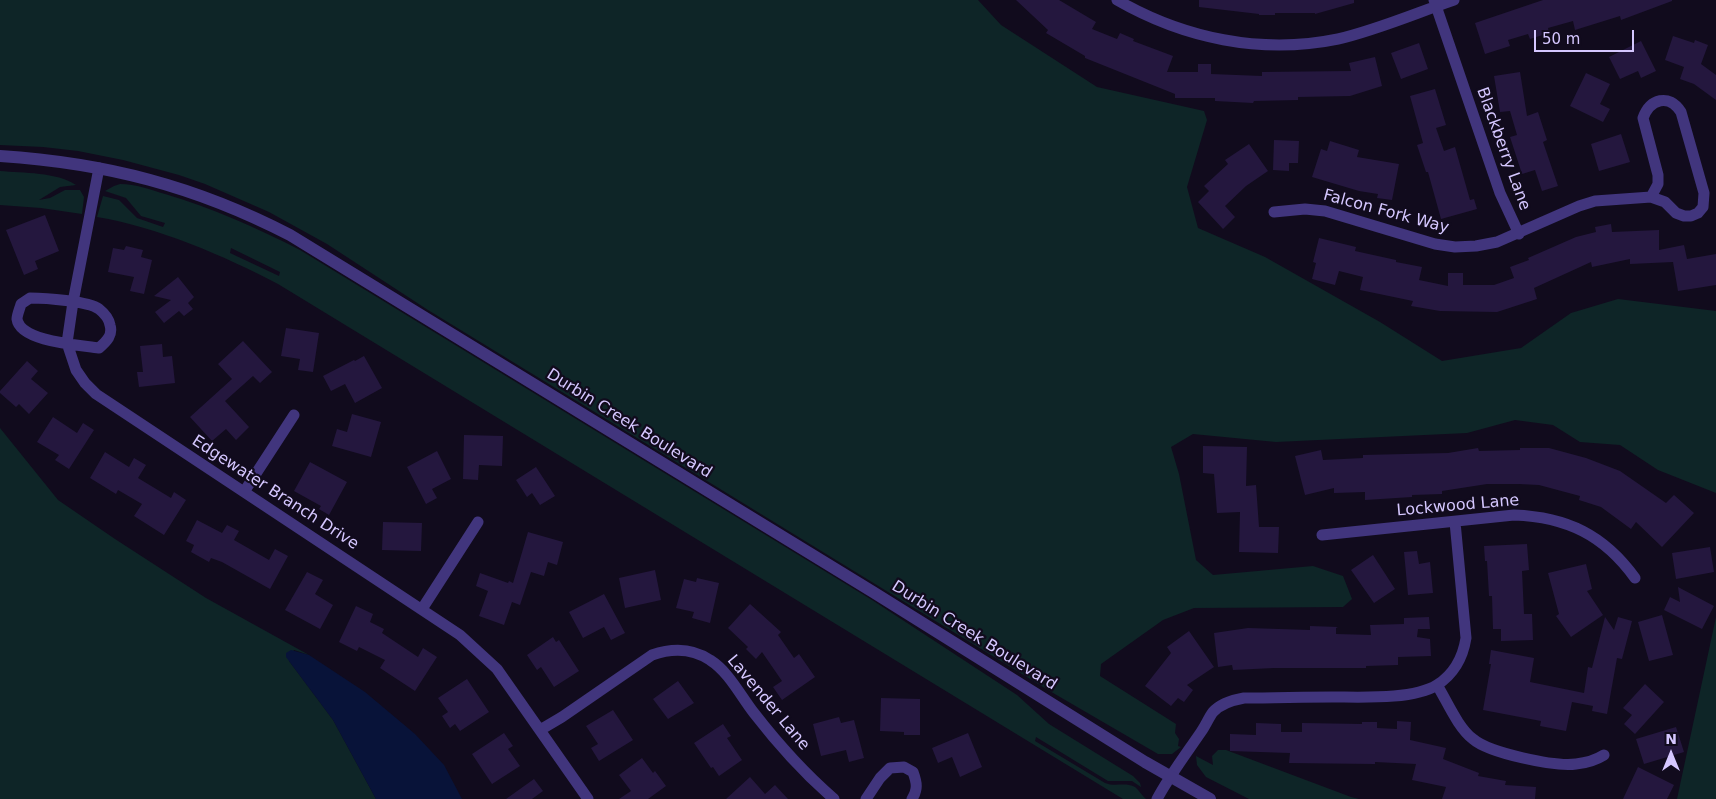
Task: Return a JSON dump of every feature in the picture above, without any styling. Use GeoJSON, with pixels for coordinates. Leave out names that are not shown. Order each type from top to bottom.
{"type":"FeatureCollection","features":[{"type":"Feature","properties":{"kind":"street"},"geometry":{"type":"LineString","coordinates":[[1117,0],[1162,23],[1195,34],[1250,44],[1284,45],[1338,39],[1362,32],[1435,3],[1454,0]]}},
{"type":"Feature","properties":{"kind":"street","name":"Blackberry Lane"},"geometry":{"type":"LineString","coordinates":[[1435,3],[1500,192],[1519,234],[1579,206],[1595,201],[1650,196]]}},
{"type":"Feature","properties":{"kind":"street"},"geometry":{"type":"LineString","coordinates":[[1656,101],[1671,102],[1681,112],[1704,193],[1703,207],[1698,213],[1684,216],[1676,213],[1665,202],[1650,196],[1658,184],[1658,174],[1643,118],[1650,104],[1656,101]]}},
{"type":"Feature","properties":{"kind":"street","name":"Durbin Creek Boulevard"},"geometry":{"type":"LineString","coordinates":[[0,156],[99,168],[185,189],[230,206],[290,235],[873,592],[1169,776],[1210,799]]}},
{"type":"Feature","properties":{"kind":"street","name":"Edgewater Branch Drive"},"geometry":{"type":"LineString","coordinates":[[99,168],[67,343],[76,370],[85,383],[96,394],[460,635],[497,669],[588,799]]}},
{"type":"Feature","properties":{"kind":"street","name":"Falcon Fork Way"},"geometry":{"type":"LineString","coordinates":[[1274,212],[1305,209],[1325,211],[1434,244],[1455,247],[1497,242],[1519,234]]}},
{"type":"Feature","properties":{"kind":"street"},"geometry":{"type":"LineString","coordinates":[[30,298],[49,298],[73,302],[99,308],[108,319],[111,328],[109,340],[99,348],[38,338],[24,331],[17,320],[21,304],[30,298]]}},
{"type":"Feature","properties":{"kind":"street"},"geometry":{"type":"LineString","coordinates":[[244,492],[294,415]]}},
{"type":"Feature","properties":{"kind":"street","name":"Lockwood Lane"},"geometry":{"type":"LineString","coordinates":[[1322,535],[1514,515],[1535,516],[1574,526],[1588,534],[1608,548],[1626,565],[1636,578]]}},
{"type":"Feature","properties":{"kind":"street"},"geometry":{"type":"LineString","coordinates":[[422,609],[478,522]]}},
{"type":"Feature","properties":{"kind":"street"},"geometry":{"type":"LineString","coordinates":[[1157,799],[1169,776],[1214,712],[1223,704],[1244,698],[1367,697],[1416,694],[1437,685],[1447,677],[1462,655],[1466,638],[1455,522]]}},
{"type":"Feature","properties":{"kind":"street","name":"Lavender Lane"},"geometry":{"type":"LineString","coordinates":[[540,730],[652,655],[669,650],[687,650],[695,652],[718,665],[784,750],[834,799]]}},
{"type":"Feature","properties":{"kind":"street"},"geometry":{"type":"LineString","coordinates":[[1437,685],[1465,732],[1486,748],[1496,752],[1558,764],[1590,761],[1604,755]]}},
{"type":"Feature","properties":{"kind":"street"},"geometry":{"type":"LineString","coordinates":[[866,799],[880,778],[890,768],[904,768],[914,772],[917,783],[916,792],[912,799]]}},
{"type":"Feature","properties":{"kind":"green space"},"geometry":{"type":"Polygon","coordinates":[[[0,0],[978,0],[1001,25],[1097,87],[1204,111],[1207,120],[1187,187],[1198,228],[1265,257],[1380,322],[1442,361],[1521,348],[1571,313],[1618,299],[1716,311],[1716,493],[1658,470],[1620,445],[1580,442],[1553,425],[1515,420],[1467,433],[1276,442],[1193,434],[1171,447],[1179,474],[1196,560],[1213,575],[1313,566],[1343,576],[1352,599],[1343,607],[1194,608],[1163,620],[1101,664],[1100,676],[1176,724],[1175,733],[1179,739],[1178,746],[1181,747],[1172,754],[1158,754],[1048,690],[428,310],[327,244],[269,212],[205,184],[123,160],[78,151],[0,145],[0,0]]]}},
{"type":"Feature","properties":{"kind":"green space"},"geometry":{"type":"Polygon","coordinates":[[[0,171],[50,175],[76,185],[60,187],[39,200],[50,198],[65,190],[80,190],[84,197],[82,214],[0,205],[0,171]]]}},
{"type":"Feature","properties":{"kind":"green space"},"geometry":{"type":"Polygon","coordinates":[[[126,184],[138,186],[183,200],[234,219],[300,250],[872,600],[1017,695],[1049,724],[1133,776],[1140,783],[1141,787],[1132,781],[1108,781],[1036,737],[1035,741],[1105,783],[1135,787],[1146,799],[1123,799],[278,284],[236,263],[167,235],[97,217],[103,196],[119,200],[137,218],[163,227],[165,223],[141,216],[126,198],[105,191],[114,186],[126,184]],[[231,248],[230,253],[279,276],[280,272],[231,248]]]}},
{"type":"Feature","properties":{"kind":"green space"},"geometry":{"type":"Polygon","coordinates":[[[0,428],[58,500],[206,598],[309,655],[294,650],[289,661],[333,720],[376,799],[0,799],[0,428]]]}},
{"type":"Feature","properties":{"kind":"green space"},"geometry":{"type":"Polygon","coordinates":[[[1716,617],[1716,799],[1677,799],[1716,617]]]}},
{"type":"Feature","properties":{"kind":"green space"},"geometry":{"type":"Polygon","coordinates":[[[1218,750],[1226,750],[1359,799],[1249,799],[1206,777],[1197,765],[1196,756],[1213,765],[1212,756],[1218,750]]]}},
{"type":"Feature","properties":{"kind":"water"},"geometry":{"type":"Polygon","coordinates":[[[291,650],[309,655],[365,692],[415,734],[444,765],[462,799],[376,799],[333,720],[286,657],[286,653],[291,650]]]}},
{"type":"Feature","properties":{"kind":"building"},"geometry":{"type":"Polygon","coordinates":[[[1016,0],[1059,0],[1096,22],[1092,29],[1117,39],[1120,33],[1134,39],[1133,41],[1173,56],[1167,72],[1198,72],[1198,64],[1211,64],[1211,74],[1262,76],[1262,72],[1351,71],[1349,63],[1375,57],[1382,86],[1350,96],[1298,97],[1298,100],[1254,101],[1253,103],[1215,101],[1215,98],[1175,98],[1175,94],[1085,58],[1085,56],[1046,33],[1048,30],[1016,0]]]}},
{"type":"Feature","properties":{"kind":"building"},"geometry":{"type":"Polygon","coordinates":[[[1199,0],[1354,0],[1354,3],[1315,14],[1275,13],[1275,15],[1259,15],[1199,7],[1199,0]]]}},
{"type":"Feature","properties":{"kind":"building"},"geometry":{"type":"Polygon","coordinates":[[[1543,0],[1672,1],[1621,20],[1620,16],[1575,30],[1573,21],[1548,28],[1549,33],[1530,39],[1528,34],[1508,40],[1510,46],[1485,54],[1475,23],[1543,0]]]}},
{"type":"Feature","properties":{"kind":"building"},"geometry":{"type":"Polygon","coordinates":[[[1673,36],[1694,43],[1695,40],[1708,45],[1701,64],[1716,75],[1716,100],[1694,84],[1680,79],[1684,67],[1665,60],[1673,36]]]}},
{"type":"Feature","properties":{"kind":"building"},"geometry":{"type":"Polygon","coordinates":[[[1641,41],[1656,71],[1641,78],[1638,71],[1620,79],[1609,57],[1641,41]]]}},
{"type":"Feature","properties":{"kind":"building"},"geometry":{"type":"Polygon","coordinates":[[[1419,43],[1428,69],[1401,79],[1391,53],[1419,43]]]}},
{"type":"Feature","properties":{"kind":"building"},"geometry":{"type":"Polygon","coordinates":[[[1520,72],[1527,116],[1538,112],[1547,140],[1543,142],[1558,186],[1542,191],[1535,170],[1522,174],[1510,137],[1517,135],[1510,111],[1500,112],[1494,76],[1520,72]]]}},
{"type":"Feature","properties":{"kind":"building"},"geometry":{"type":"Polygon","coordinates":[[[1586,73],[1610,84],[1600,104],[1610,109],[1603,122],[1570,106],[1586,73]]]}},
{"type":"Feature","properties":{"kind":"building"},"geometry":{"type":"Polygon","coordinates":[[[1435,89],[1446,125],[1436,128],[1444,151],[1455,147],[1470,200],[1474,199],[1477,209],[1441,219],[1428,172],[1426,172],[1417,145],[1423,143],[1410,96],[1435,89]]]}},
{"type":"Feature","properties":{"kind":"building"},"geometry":{"type":"Polygon","coordinates":[[[1621,134],[1630,162],[1599,171],[1591,144],[1621,134]]]}},
{"type":"Feature","properties":{"kind":"building"},"geometry":{"type":"Polygon","coordinates":[[[1274,140],[1299,141],[1298,163],[1289,163],[1289,171],[1273,170],[1274,140]]]}},
{"type":"Feature","properties":{"kind":"building"},"geometry":{"type":"Polygon","coordinates":[[[1330,141],[1359,150],[1357,157],[1399,164],[1392,200],[1377,198],[1378,194],[1359,191],[1312,177],[1321,149],[1327,151],[1330,141]]]}},
{"type":"Feature","properties":{"kind":"building"},"geometry":{"type":"Polygon","coordinates":[[[1249,144],[1268,171],[1246,186],[1225,206],[1235,217],[1223,229],[1198,202],[1209,191],[1204,186],[1228,164],[1225,160],[1249,144]]]}},
{"type":"Feature","properties":{"kind":"building"},"geometry":{"type":"Polygon","coordinates":[[[45,215],[59,251],[35,261],[38,269],[24,275],[6,230],[45,215]]]}},
{"type":"Feature","properties":{"kind":"building"},"geometry":{"type":"Polygon","coordinates":[[[1611,224],[1612,232],[1659,230],[1659,250],[1684,245],[1687,259],[1716,254],[1716,285],[1678,291],[1673,262],[1630,264],[1630,259],[1592,267],[1591,262],[1534,288],[1537,299],[1497,312],[1440,311],[1411,306],[1413,301],[1360,290],[1363,277],[1339,271],[1335,285],[1312,279],[1316,263],[1313,262],[1319,238],[1356,247],[1355,251],[1422,267],[1419,280],[1448,286],[1448,273],[1463,273],[1463,285],[1494,285],[1514,278],[1510,267],[1576,237],[1596,232],[1595,227],[1611,224]]]}},
{"type":"Feature","properties":{"kind":"building"},"geometry":{"type":"Polygon","coordinates":[[[126,246],[143,250],[141,257],[152,260],[144,294],[130,291],[134,277],[108,272],[113,248],[124,250],[126,246]]]}},
{"type":"Feature","properties":{"kind":"building"},"geometry":{"type":"Polygon","coordinates":[[[178,277],[194,297],[188,303],[193,309],[184,316],[179,311],[164,323],[155,312],[171,300],[154,296],[178,277]]]}},
{"type":"Feature","properties":{"kind":"building"},"geometry":{"type":"Polygon","coordinates":[[[286,328],[319,333],[313,372],[298,370],[300,359],[281,356],[286,328]]]}},
{"type":"Feature","properties":{"kind":"building"},"geometry":{"type":"Polygon","coordinates":[[[243,341],[272,372],[260,383],[253,376],[225,401],[249,427],[236,440],[226,429],[212,441],[190,417],[232,379],[218,364],[243,341]]]}},
{"type":"Feature","properties":{"kind":"building"},"geometry":{"type":"Polygon","coordinates":[[[162,344],[163,357],[172,356],[175,383],[139,387],[137,372],[143,372],[140,346],[162,344]]]}},
{"type":"Feature","properties":{"kind":"building"},"geometry":{"type":"Polygon","coordinates":[[[364,356],[382,388],[355,403],[345,384],[331,391],[323,376],[364,356]]]}},
{"type":"Feature","properties":{"kind":"building"},"geometry":{"type":"Polygon","coordinates":[[[27,361],[38,371],[31,379],[48,393],[29,414],[19,404],[16,407],[0,393],[27,361]]]}},
{"type":"Feature","properties":{"kind":"building"},"geometry":{"type":"Polygon","coordinates":[[[352,414],[381,422],[371,457],[332,446],[337,429],[347,432],[352,414]]]}},
{"type":"Feature","properties":{"kind":"building"},"geometry":{"type":"Polygon","coordinates":[[[53,417],[77,433],[83,423],[94,430],[69,469],[55,460],[59,455],[37,442],[53,417]]]}},
{"type":"Feature","properties":{"kind":"building"},"geometry":{"type":"Polygon","coordinates":[[[464,435],[503,436],[502,466],[479,465],[478,480],[463,479],[464,435]]]}},
{"type":"Feature","properties":{"kind":"building"},"geometry":{"type":"Polygon","coordinates":[[[1203,446],[1247,447],[1246,486],[1256,485],[1259,527],[1279,527],[1278,553],[1239,552],[1240,512],[1217,513],[1214,474],[1203,473],[1203,446]]]}},
{"type":"Feature","properties":{"kind":"building"},"geometry":{"type":"Polygon","coordinates":[[[1478,448],[1479,451],[1549,448],[1586,458],[1620,471],[1666,503],[1674,495],[1694,513],[1662,547],[1636,522],[1631,529],[1601,507],[1579,500],[1580,496],[1539,485],[1487,484],[1442,491],[1442,494],[1365,500],[1365,492],[1334,493],[1334,488],[1305,495],[1295,456],[1321,450],[1323,460],[1363,458],[1363,455],[1448,453],[1478,448]]]}},
{"type":"Feature","properties":{"kind":"building"},"geometry":{"type":"Polygon","coordinates":[[[437,451],[451,479],[432,489],[437,498],[426,504],[407,467],[437,451]]]}},
{"type":"Feature","properties":{"kind":"building"},"geometry":{"type":"Polygon","coordinates":[[[105,452],[129,467],[134,458],[146,465],[138,478],[171,498],[174,492],[186,500],[164,535],[134,516],[142,504],[118,490],[116,494],[90,478],[105,452]]]}},
{"type":"Feature","properties":{"kind":"building"},"geometry":{"type":"Polygon","coordinates":[[[310,462],[347,482],[329,515],[319,509],[321,506],[294,491],[310,462]]]}},
{"type":"Feature","properties":{"kind":"building"},"geometry":{"type":"Polygon","coordinates":[[[536,467],[555,496],[540,505],[532,493],[527,497],[516,480],[536,467]]]}},
{"type":"Feature","properties":{"kind":"building"},"geometry":{"type":"Polygon","coordinates":[[[197,520],[222,533],[227,525],[239,531],[234,540],[269,560],[275,549],[288,556],[270,589],[222,562],[211,558],[209,562],[191,552],[194,545],[186,541],[197,520]]]}},
{"type":"Feature","properties":{"kind":"building"},"geometry":{"type":"Polygon","coordinates":[[[383,522],[422,523],[421,551],[382,550],[383,522]]]}},
{"type":"Feature","properties":{"kind":"building"},"geometry":{"type":"Polygon","coordinates":[[[528,532],[563,542],[557,565],[548,562],[544,576],[531,572],[520,605],[512,602],[504,625],[479,616],[488,591],[476,586],[480,573],[513,583],[528,532]]]}},
{"type":"Feature","properties":{"kind":"building"},"geometry":{"type":"Polygon","coordinates":[[[1527,544],[1529,570],[1522,571],[1524,614],[1532,614],[1533,640],[1501,641],[1501,629],[1493,629],[1492,596],[1489,596],[1484,546],[1527,544]]]}},
{"type":"Feature","properties":{"kind":"building"},"geometry":{"type":"Polygon","coordinates":[[[1710,547],[1714,572],[1676,579],[1672,553],[1710,547]]]}},
{"type":"Feature","properties":{"kind":"building"},"geometry":{"type":"Polygon","coordinates":[[[1417,551],[1419,564],[1430,562],[1433,593],[1408,595],[1404,552],[1417,551]]]}},
{"type":"Feature","properties":{"kind":"building"},"geometry":{"type":"Polygon","coordinates":[[[1373,555],[1395,589],[1374,603],[1351,570],[1373,555]]]}},
{"type":"Feature","properties":{"kind":"building"},"geometry":{"type":"Polygon","coordinates":[[[1586,564],[1592,589],[1587,591],[1603,615],[1571,637],[1556,616],[1559,614],[1548,573],[1586,564]]]}},
{"type":"Feature","properties":{"kind":"building"},"geometry":{"type":"Polygon","coordinates":[[[655,570],[661,600],[625,608],[619,578],[655,570]]]}},
{"type":"Feature","properties":{"kind":"building"},"geometry":{"type":"Polygon","coordinates":[[[307,572],[323,580],[315,594],[333,605],[320,629],[285,610],[307,572]]]}},
{"type":"Feature","properties":{"kind":"building"},"geometry":{"type":"Polygon","coordinates":[[[697,578],[719,583],[710,623],[692,618],[694,612],[676,608],[684,579],[696,582],[697,578]]]}},
{"type":"Feature","properties":{"kind":"building"},"geometry":{"type":"Polygon","coordinates":[[[1678,587],[1714,606],[1702,629],[1664,610],[1670,597],[1680,602],[1678,587]]]}},
{"type":"Feature","properties":{"kind":"building"},"geometry":{"type":"Polygon","coordinates":[[[604,594],[625,633],[611,640],[604,627],[583,638],[569,612],[604,594]]]}},
{"type":"Feature","properties":{"kind":"building"},"geometry":{"type":"Polygon","coordinates":[[[750,604],[781,632],[778,635],[794,658],[799,654],[815,677],[782,700],[773,687],[782,681],[762,652],[756,659],[746,649],[748,647],[728,628],[750,604]]]}},
{"type":"Feature","properties":{"kind":"building"},"geometry":{"type":"Polygon","coordinates":[[[356,606],[373,614],[370,622],[384,629],[382,633],[418,657],[423,648],[437,657],[415,691],[380,668],[385,660],[359,647],[357,651],[339,642],[356,606]]]}},
{"type":"Feature","properties":{"kind":"building"},"geometry":{"type":"Polygon","coordinates":[[[1662,615],[1673,655],[1649,661],[1638,622],[1662,615]]]}},
{"type":"Feature","properties":{"kind":"building"},"geometry":{"type":"Polygon","coordinates":[[[1429,617],[1430,629],[1418,629],[1417,637],[1430,639],[1431,656],[1398,657],[1398,665],[1366,666],[1366,668],[1233,670],[1232,665],[1218,667],[1214,633],[1248,628],[1310,630],[1310,626],[1338,627],[1336,628],[1336,634],[1371,635],[1370,625],[1404,624],[1404,618],[1429,617]]]}},
{"type":"Feature","properties":{"kind":"building"},"geometry":{"type":"Polygon","coordinates":[[[1605,617],[1614,630],[1618,617],[1632,621],[1622,659],[1617,658],[1607,714],[1592,711],[1593,706],[1572,702],[1566,731],[1540,726],[1541,721],[1483,710],[1491,664],[1489,664],[1491,650],[1534,658],[1530,682],[1584,693],[1588,667],[1592,668],[1605,617]]]}},
{"type":"Feature","properties":{"kind":"building"},"geometry":{"type":"Polygon","coordinates":[[[1189,631],[1214,667],[1187,685],[1193,690],[1184,702],[1178,698],[1171,706],[1145,686],[1171,653],[1167,647],[1189,631]]]}},
{"type":"Feature","properties":{"kind":"building"},"geometry":{"type":"Polygon","coordinates":[[[553,637],[556,642],[559,640],[579,671],[554,687],[541,667],[537,670],[527,655],[553,637]]]}},
{"type":"Feature","properties":{"kind":"building"},"geometry":{"type":"Polygon","coordinates":[[[467,679],[489,712],[460,731],[455,724],[450,728],[442,716],[448,712],[438,698],[467,679]]]}},
{"type":"Feature","properties":{"kind":"building"},"geometry":{"type":"Polygon","coordinates":[[[678,681],[694,703],[668,719],[653,699],[678,681]]]}},
{"type":"Feature","properties":{"kind":"building"},"geometry":{"type":"Polygon","coordinates":[[[1645,684],[1664,702],[1635,734],[1624,724],[1632,715],[1623,708],[1645,684]]]}},
{"type":"Feature","properties":{"kind":"building"},"geometry":{"type":"Polygon","coordinates":[[[881,698],[920,699],[920,735],[904,735],[904,732],[880,731],[881,698]]]}},
{"type":"Feature","properties":{"kind":"building"},"geometry":{"type":"Polygon","coordinates":[[[613,710],[633,740],[599,761],[591,748],[598,744],[586,726],[613,710]]]}},
{"type":"Feature","properties":{"kind":"building"},"geometry":{"type":"Polygon","coordinates":[[[839,717],[841,723],[854,720],[864,758],[849,762],[846,750],[821,756],[813,724],[839,717]]]}},
{"type":"Feature","properties":{"kind":"building"},"geometry":{"type":"Polygon","coordinates":[[[1397,721],[1411,722],[1410,740],[1446,748],[1443,759],[1479,773],[1478,776],[1506,781],[1505,785],[1536,787],[1535,799],[1442,799],[1446,787],[1412,780],[1416,764],[1375,762],[1375,764],[1289,763],[1290,753],[1230,751],[1230,734],[1256,735],[1256,723],[1281,724],[1281,732],[1302,732],[1302,723],[1362,724],[1362,722],[1377,722],[1377,728],[1397,729],[1397,721]]]}},
{"type":"Feature","properties":{"kind":"building"},"geometry":{"type":"Polygon","coordinates":[[[723,724],[731,736],[727,738],[742,760],[719,776],[713,767],[711,768],[694,743],[723,724]]]}},
{"type":"Feature","properties":{"kind":"building"},"geometry":{"type":"Polygon","coordinates":[[[1676,727],[1684,752],[1644,764],[1636,739],[1676,727]]]}},
{"type":"Feature","properties":{"kind":"building"},"geometry":{"type":"Polygon","coordinates":[[[504,733],[513,746],[508,749],[520,766],[492,784],[472,754],[504,733]]]}},
{"type":"Feature","properties":{"kind":"building"},"geometry":{"type":"Polygon","coordinates":[[[968,733],[982,767],[960,777],[952,757],[938,763],[932,748],[968,733]]]}},
{"type":"Feature","properties":{"kind":"building"},"geometry":{"type":"Polygon","coordinates":[[[642,758],[666,786],[648,799],[619,799],[631,791],[619,775],[642,758]]]}},
{"type":"Feature","properties":{"kind":"building"},"geometry":{"type":"Polygon","coordinates":[[[1638,767],[1674,785],[1667,799],[1623,799],[1638,767]]]}},
{"type":"Feature","properties":{"kind":"building"},"geometry":{"type":"Polygon","coordinates":[[[750,777],[765,794],[775,785],[788,799],[726,799],[750,777]]]}},
{"type":"Feature","properties":{"kind":"building"},"geometry":{"type":"Polygon","coordinates":[[[534,779],[543,791],[532,799],[506,799],[534,779]]]}}]}
